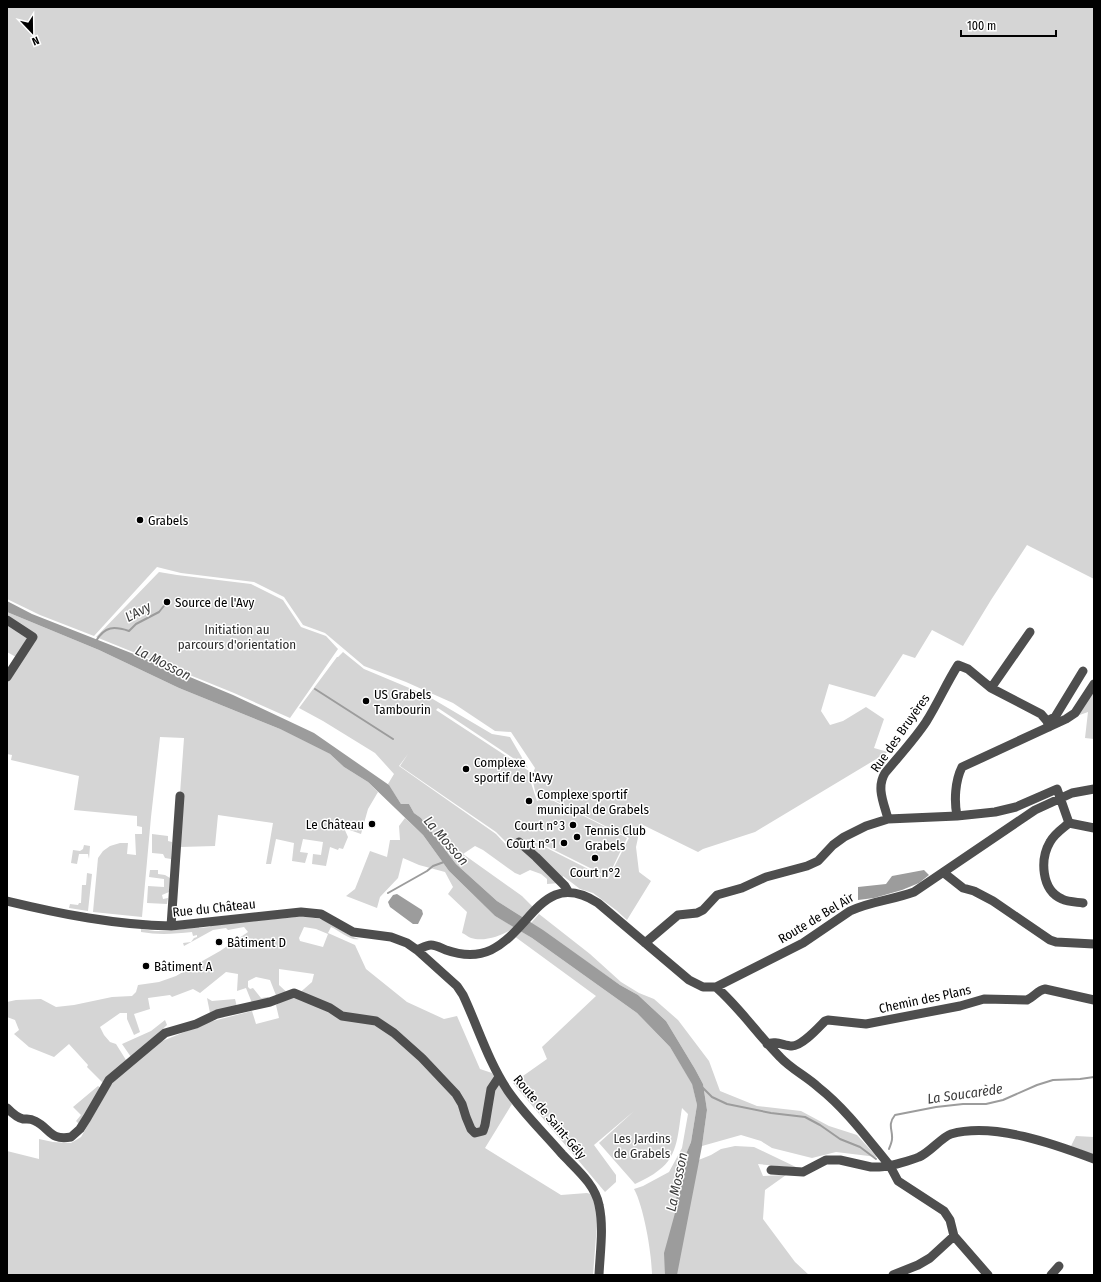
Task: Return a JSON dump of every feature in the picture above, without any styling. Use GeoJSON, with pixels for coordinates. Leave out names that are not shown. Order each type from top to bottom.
{"type":"FeatureCollection","features":[{"type":"Feature","properties":{"kind":"street"},"geometry":{"type":"LineString","coordinates":[[7,620],[33,637],[7,677]]}},
{"type":"Feature","properties":{"kind":"street"},"geometry":{"type":"LineString","coordinates":[[1030,632],[991,688],[1041,714],[1048,724]]}},
{"type":"Feature","properties":{"kind":"street","name":"Rue des Bruyères"},"geometry":{"type":"LineString","coordinates":[[888,820],[880,787],[881,780],[925,723],[958,665],[968,669],[980,681],[991,688]]}},
{"type":"Feature","properties":{"kind":"street"},"geometry":{"type":"LineString","coordinates":[[1048,724],[1055,716],[1083,671]]}},
{"type":"Feature","properties":{"kind":"street"},"geometry":{"type":"LineString","coordinates":[[957,816],[955,797],[962,767],[1048,724],[1066,720],[1075,713],[1094,684]]}},
{"type":"Feature","properties":{"kind":"street","name":"Route de Bel Air"},"geometry":{"type":"LineString","coordinates":[[716,987],[797,946],[859,907],[914,892],[1035,810],[1060,797],[1094,788]]}},
{"type":"Feature","properties":{"kind":"street"},"geometry":{"type":"LineString","coordinates":[[645,943],[678,915],[697,913],[703,910],[717,895],[742,888],[766,877],[807,866],[818,861],[844,837],[866,826],[888,820],[995,812],[1016,807],[1057,789],[1069,823]]}},
{"type":"Feature","properties":{"kind":"street"},"geometry":{"type":"LineString","coordinates":[[171,926],[180,796]]}},
{"type":"Feature","properties":{"kind":"street"},"geometry":{"type":"LineString","coordinates":[[1083,903],[1061,899],[1052,891],[1044,875],[1044,858],[1050,841],[1056,833],[1069,823],[1094,828]]}},
{"type":"Feature","properties":{"kind":"street"},"geometry":{"type":"LineString","coordinates":[[519,842],[565,886],[565,892]]}},
{"type":"Feature","properties":{"kind":"street"},"geometry":{"type":"LineString","coordinates":[[944,873],[963,888],[974,891],[993,901],[1050,940],[1056,942],[1094,944]]}},
{"type":"Feature","properties":{"kind":"street"},"geometry":{"type":"LineString","coordinates":[[417,950],[430,945],[436,945],[460,954],[474,955],[490,951],[507,939],[552,896],[565,892],[582,894],[598,903],[681,974],[698,986],[708,988],[716,987],[728,998],[780,1058],[798,1073],[818,1086],[843,1110],[890,1166],[898,1181],[944,1211],[950,1220],[954,1236],[988,1275]]}},
{"type":"Feature","properties":{"kind":"street","name":"Rue du Château"},"geometry":{"type":"LineString","coordinates":[[7,901],[103,921],[152,926],[171,926],[293,912],[312,912],[321,914],[353,932],[391,937],[407,943],[417,950]]}},
{"type":"Feature","properties":{"kind":"street","name":"Route de Saint-Gély"},"geometry":{"type":"LineString","coordinates":[[417,950],[457,986],[463,995],[481,1040],[499,1077],[519,1105],[589,1183],[599,1203],[602,1221],[599,1275]]}},
{"type":"Feature","properties":{"kind":"street","name":"Chemin des Plans"},"geometry":{"type":"LineString","coordinates":[[767,1044],[771,1042],[794,1046],[804,1041],[825,1021],[828,1020],[866,1024],[960,1006],[984,999],[1027,1000],[1032,998],[1041,989],[1094,1000]]}},
{"type":"Feature","properties":{"kind":"street"},"geometry":{"type":"LineString","coordinates":[[7,1108],[18,1117],[23,1119],[29,1118],[36,1121],[53,1135],[60,1138],[71,1137],[80,1129],[88,1118],[109,1080],[165,1033],[196,1024],[217,1014],[270,1002],[294,993],[330,1008],[342,1016],[376,1021],[394,1034],[422,1058],[456,1094],[462,1104],[471,1129],[475,1133],[483,1131],[491,1089],[499,1077]]}},
{"type":"Feature","properties":{"kind":"street"},"geometry":{"type":"LineString","coordinates":[[771,1170],[803,1172],[826,1160],[840,1160],[871,1167],[890,1166],[920,1157],[950,1134],[978,1131],[1036,1139],[1094,1159]]}},
{"type":"Feature","properties":{"kind":"street"},"geometry":{"type":"LineString","coordinates":[[893,1275],[918,1265],[930,1258],[954,1236]]}},
{"type":"Feature","properties":{"kind":"street"},"geometry":{"type":"LineString","coordinates":[[1051,1275],[1059,1266]]}},
{"type":"Feature","properties":{"kind":"green space"},"geometry":{"type":"Polygon","coordinates":[[[7,7],[1094,7],[1094,579],[1027,545],[963,646],[932,630],[915,658],[903,654],[875,697],[829,684],[821,711],[830,725],[843,721],[866,707],[884,719],[874,748],[888,752],[755,832],[698,852],[641,824],[636,847],[639,872],[651,881],[627,920],[593,893],[580,889],[563,876],[560,883],[547,884],[547,879],[541,874],[530,870],[520,875],[515,873],[475,846],[463,854],[522,896],[534,908],[524,918],[497,901],[456,864],[421,818],[414,813],[409,804],[401,804],[388,784],[394,774],[375,753],[299,708],[337,657],[343,652],[364,669],[426,695],[492,734],[510,737],[528,768],[438,708],[436,710],[532,773],[531,783],[537,801],[546,797],[627,838],[608,877],[532,839],[524,841],[518,848],[510,846],[496,832],[400,766],[408,754],[399,766],[496,834],[509,848],[523,849],[531,840],[608,879],[629,838],[546,796],[538,800],[533,780],[535,768],[511,732],[495,731],[453,703],[406,682],[364,666],[325,633],[303,625],[284,597],[254,582],[181,573],[157,567],[94,636],[40,615],[7,599],[7,7]]]}},
{"type":"Feature","properties":{"kind":"green space","name":"Initiation au parcours d'orientation"},"geometry":{"type":"Polygon","coordinates":[[[159,572],[251,584],[283,600],[301,627],[326,636],[338,649],[290,718],[234,693],[96,637],[159,572]]]}},
{"type":"Feature","properties":{"kind":"green space"},"geometry":{"type":"Polygon","coordinates":[[[7,612],[99,650],[179,688],[280,729],[330,754],[344,767],[368,782],[378,792],[368,809],[361,834],[344,828],[348,837],[343,849],[339,848],[338,850],[330,847],[326,866],[312,864],[313,854],[321,855],[323,842],[303,839],[300,852],[308,853],[305,863],[292,861],[294,843],[276,839],[271,864],[266,864],[273,823],[218,815],[215,846],[180,847],[180,794],[184,738],[160,737],[142,917],[93,912],[98,858],[103,851],[110,846],[120,843],[128,843],[127,854],[136,855],[135,834],[142,834],[142,827],[137,826],[137,816],[74,810],[79,776],[11,760],[12,755],[7,754],[7,680],[36,636],[7,618],[7,612]]]}},
{"type":"Feature","properties":{"kind":"green space"},"geometry":{"type":"Polygon","coordinates":[[[7,624],[29,637],[16,657],[7,652],[7,624]]]}},
{"type":"Feature","properties":{"kind":"green space"},"geometry":{"type":"Polygon","coordinates":[[[1094,687],[1094,739],[1085,738],[1088,712],[1074,717],[1094,687]]]}},
{"type":"Feature","properties":{"kind":"green space"},"geometry":{"type":"Polygon","coordinates":[[[405,818],[423,835],[449,871],[495,916],[514,927],[512,929],[498,936],[487,939],[471,938],[462,933],[467,912],[448,894],[453,887],[445,872],[419,865],[403,858],[398,878],[380,897],[377,908],[346,896],[355,889],[370,851],[387,857],[390,840],[400,840],[399,826],[405,818]]]}},
{"type":"Feature","properties":{"kind":"green space"},"geometry":{"type":"Polygon","coordinates":[[[152,834],[168,836],[168,841],[172,842],[171,859],[165,858],[163,854],[152,853],[152,834]]]}},
{"type":"Feature","properties":{"kind":"green space"},"geometry":{"type":"Polygon","coordinates":[[[84,845],[90,846],[89,859],[88,854],[79,854],[77,864],[71,863],[73,850],[80,851],[83,849],[84,845]]]}},
{"type":"Feature","properties":{"kind":"green space"},"geometry":{"type":"Polygon","coordinates":[[[150,870],[158,870],[158,874],[165,875],[170,878],[169,892],[162,895],[163,899],[168,898],[167,904],[147,903],[148,886],[164,887],[164,879],[149,877],[150,870]]]}},
{"type":"Feature","properties":{"kind":"green space"},"geometry":{"type":"Polygon","coordinates":[[[87,873],[92,874],[88,911],[69,908],[70,904],[78,905],[81,903],[82,885],[86,885],[87,873]]]}},
{"type":"Feature","properties":{"kind":"green space"},"geometry":{"type":"Polygon","coordinates":[[[539,914],[590,954],[621,982],[639,993],[654,999],[678,1020],[709,1061],[720,1091],[757,1106],[801,1111],[829,1126],[857,1135],[877,1157],[836,1152],[812,1158],[772,1148],[761,1141],[741,1135],[702,1146],[707,1110],[703,1084],[666,1021],[638,995],[620,985],[531,923],[539,914]]]}},
{"type":"Feature","properties":{"kind":"green space"},"geometry":{"type":"Polygon","coordinates":[[[296,917],[324,920],[359,939],[352,939],[331,927],[328,933],[355,945],[366,969],[407,1002],[444,1019],[457,1016],[480,1069],[492,1073],[512,1104],[485,1148],[561,1195],[591,1194],[598,1211],[593,1275],[7,1275],[7,1151],[39,1159],[39,1139],[53,1142],[71,1143],[81,1137],[112,1083],[155,1044],[209,1022],[252,1011],[256,1024],[279,1018],[276,1005],[279,1003],[270,980],[256,977],[248,981],[248,987],[250,989],[253,988],[261,998],[268,997],[269,1000],[252,1003],[246,988],[237,991],[238,974],[226,972],[200,993],[193,989],[172,997],[170,995],[148,998],[150,1009],[134,1014],[140,1032],[134,1035],[127,1019],[127,1013],[120,1013],[100,1027],[110,1042],[116,1044],[126,1060],[104,1084],[87,1067],[88,1065],[69,1044],[54,1057],[29,1047],[14,1034],[19,1030],[15,1020],[7,1017],[7,1002],[16,1000],[41,999],[56,1007],[112,997],[132,996],[136,992],[138,985],[159,982],[176,976],[220,951],[248,932],[244,927],[228,930],[226,928],[213,930],[184,946],[183,943],[191,942],[197,937],[197,935],[193,936],[192,932],[166,934],[147,933],[141,932],[141,929],[168,931],[210,927],[211,925],[296,917]],[[304,927],[299,938],[300,941],[323,947],[328,934],[316,929],[304,927]],[[279,969],[279,985],[293,998],[312,982],[314,974],[279,969]]]}},
{"type":"Feature","properties":{"kind":"green space","name":"Les Jardins de Grabels"},"geometry":{"type":"Polygon","coordinates":[[[519,930],[637,1013],[670,1047],[692,1083],[697,1105],[691,1142],[681,1167],[711,1155],[721,1149],[735,1146],[754,1147],[798,1168],[758,1164],[763,1176],[786,1175],[765,1190],[763,1219],[795,1262],[809,1275],[652,1275],[647,1231],[638,1197],[634,1189],[643,1186],[669,1172],[682,1148],[688,1114],[682,1108],[674,1150],[666,1164],[647,1178],[635,1184],[599,1143],[634,1111],[594,1145],[616,1175],[616,1182],[605,1192],[513,1083],[547,1059],[542,1047],[596,996],[514,936],[519,930]]]}},
{"type":"Feature","properties":{"kind":"green space"},"geometry":{"type":"Polygon","coordinates":[[[207,998],[212,1001],[235,999],[237,1007],[210,1013],[207,998]]]}},
{"type":"Feature","properties":{"kind":"green space"},"geometry":{"type":"Polygon","coordinates":[[[165,1020],[167,1025],[131,1057],[122,1044],[151,1031],[165,1020]]]}},
{"type":"Feature","properties":{"kind":"green space"},"geometry":{"type":"Polygon","coordinates":[[[98,1086],[101,1088],[80,1125],[76,1121],[81,1115],[73,1107],[98,1086]]]}},
{"type":"Feature","properties":{"kind":"green space"},"geometry":{"type":"Polygon","coordinates":[[[1076,1136],[1094,1137],[1094,1155],[1071,1146],[1076,1136]]]}},
{"type":"Feature","properties":{"kind":"shaded area"},"geometry":{"type":"Polygon","coordinates":[[[7,601],[32,614],[233,695],[314,733],[389,785],[401,804],[409,804],[414,813],[421,818],[456,864],[497,901],[543,930],[620,985],[638,995],[666,1021],[703,1084],[707,1110],[702,1146],[677,1275],[665,1275],[664,1253],[675,1213],[679,1171],[691,1142],[697,1105],[692,1084],[670,1047],[637,1013],[532,938],[495,916],[449,871],[423,835],[368,782],[344,767],[330,754],[280,729],[179,688],[99,650],[7,612],[7,601]]]}},
{"type":"Feature","properties":{"kind":"shaded area"},"geometry":{"type":"Polygon","coordinates":[[[924,870],[929,875],[919,883],[902,890],[874,898],[858,900],[858,887],[886,884],[892,876],[924,870]]]}},
{"type":"Feature","properties":{"kind":"shaded area"},"geometry":{"type":"Polygon","coordinates":[[[397,894],[422,910],[423,914],[418,924],[413,924],[390,907],[388,902],[393,895],[397,894]]]}},
{"type":"Feature","properties":{"kind":"waterway","name":"L'Avy"},"geometry":{"type":"LineString","coordinates":[[96,641],[103,632],[110,628],[119,628],[129,631],[136,624],[159,612],[167,602]]}},
{"type":"Feature","properties":{"kind":"waterway"},"geometry":{"type":"LineString","coordinates":[[315,689],[393,739]]}},
{"type":"Feature","properties":{"kind":"waterway","name":"La Mosson"},"geometry":{"type":"LineString","coordinates":[[388,893],[427,871],[433,866],[444,862]]}},
{"type":"Feature","properties":{"kind":"waterway","name":"La Soucarède"},"geometry":{"type":"LineString","coordinates":[[889,1149],[892,1140],[891,1122],[895,1115],[936,1107],[963,1104],[986,1104],[1003,1100],[1037,1085],[1053,1080],[1094,1077]]}},
{"type":"Feature","properties":{"kind":"waterway"},"geometry":{"type":"LineString","coordinates":[[702,1087],[712,1097],[727,1104],[771,1113],[805,1117],[820,1125],[840,1139],[860,1147],[876,1159]]}},
{"type":"Feature","properties":{"kind":"place","name":"Grabels"},"geometry":{"type":"Point","coordinates":[140,520]}},
{"type":"Feature","properties":{"kind":"place","name":"Source de l'Avy"},"geometry":{"type":"Point","coordinates":[167,602]}},
{"type":"Feature","properties":{"kind":"place","name":"US Grabels Tambourin"},"geometry":{"type":"Point","coordinates":[366,701]}},
{"type":"Feature","properties":{"kind":"place","name":"Complexe sportif de l'Avy"},"geometry":{"type":"Point","coordinates":[466,769]}},
{"type":"Feature","properties":{"kind":"place","name":"Complexe sportif municipal de Grabels"},"geometry":{"type":"Point","coordinates":[529,801]}},
{"type":"Feature","properties":{"kind":"place","name":"Le Château"},"geometry":{"type":"Point","coordinates":[372,824]}},
{"type":"Feature","properties":{"kind":"place","name":"Court n°3"},"geometry":{"type":"Point","coordinates":[573,825]}},
{"type":"Feature","properties":{"kind":"place","name":"Tennis Club Grabels"},"geometry":{"type":"Point","coordinates":[577,837]}},
{"type":"Feature","properties":{"kind":"place","name":"Court n°1"},"geometry":{"type":"Point","coordinates":[564,843]}},
{"type":"Feature","properties":{"kind":"place","name":"Court n°2"},"geometry":{"type":"Point","coordinates":[595,858]}},
{"type":"Feature","properties":{"kind":"place","name":"Bâtiment D"},"geometry":{"type":"Point","coordinates":[219,942]}},
{"type":"Feature","properties":{"kind":"place","name":"Bâtiment A"},"geometry":{"type":"Point","coordinates":[146,966]}}]}
